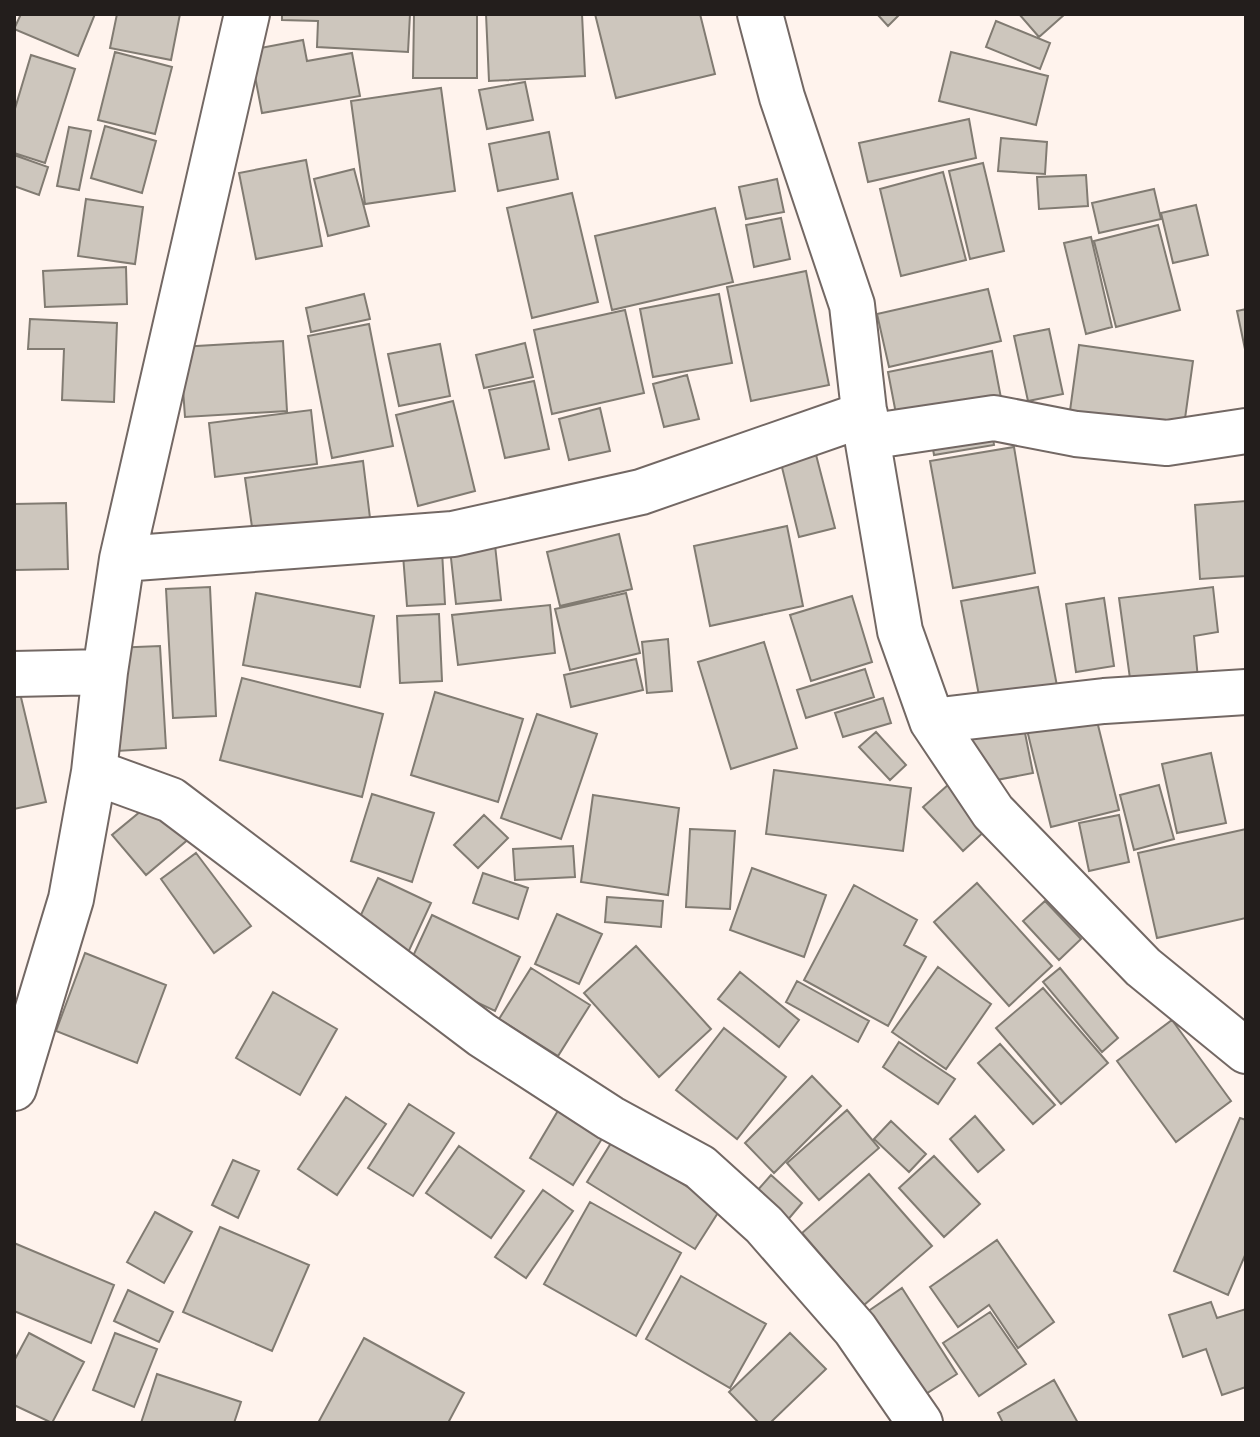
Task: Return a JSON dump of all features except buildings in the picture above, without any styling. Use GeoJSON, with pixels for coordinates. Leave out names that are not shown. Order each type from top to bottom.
{"type":"FeatureCollection","features":[{"type":"Feature","properties":{"kind":"street"},"geometry":{"type":"LineString","coordinates":[[14,1088],[71,899],[94,772],[122,559],[247,14]]}},
{"type":"Feature","properties":{"kind":"street"},"geometry":{"type":"LineString","coordinates":[[760,14],[782,97],[852,305],[866,425],[900,631],[932,721],[993,812],[1143,967],[1246,1051]]}},
{"type":"Feature","properties":{"kind":"street"},"geometry":{"type":"LineString","coordinates":[[122,559],[453,534],[641,492],[866,425],[994,418],[1076,434],[1167,443],[1246,431]]}},
{"type":"Feature","properties":{"kind":"street"},"geometry":{"type":"LineString","coordinates":[[14,674],[105,672]]}},
{"type":"Feature","properties":{"kind":"street"},"geometry":{"type":"LineString","coordinates":[[932,721],[1104,701],[1246,692]]}},
{"type":"Feature","properties":{"kind":"street"},"geometry":{"type":"LineString","coordinates":[[94,772],[171,800],[482,1035],[610,1118],[700,1167],[764,1225],[855,1329],[920,1423]]}}]}
